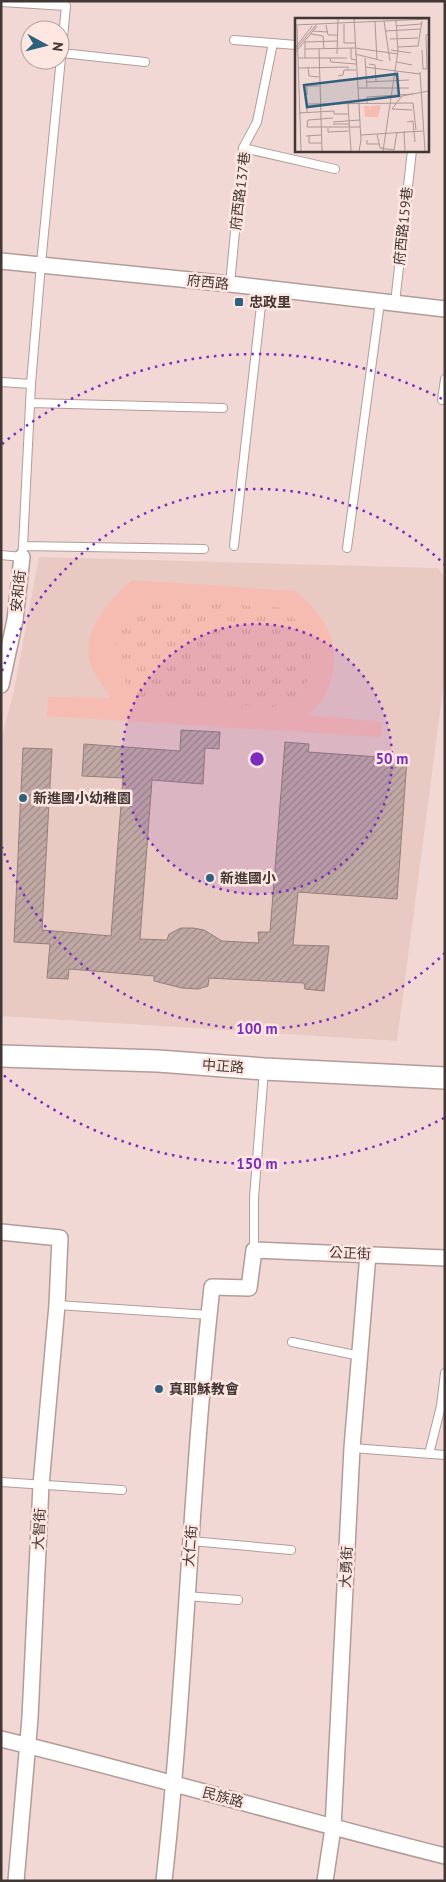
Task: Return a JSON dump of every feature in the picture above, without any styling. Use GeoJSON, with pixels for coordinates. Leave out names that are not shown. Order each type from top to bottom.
{"type":"FeatureCollection","features":[{"type":"Feature","properties":{"kind":"street","name":"府西路"},"geometry":{"type":"LineString","coordinates":[[1,262],[41,264],[230,284],[445,309]]}},
{"type":"Feature","properties":{"kind":"street","name":"安和街"},"geometry":{"type":"LineString","coordinates":[[1,685],[15,620],[23,551]]}},
{"type":"Feature","properties":{"kind":"street","name":"中正路"},"geometry":{"type":"LineString","coordinates":[[1,1056],[158,1061],[264,1069],[445,1078]]}},
{"type":"Feature","properties":{"kind":"street","name":"大智街"},"geometry":{"type":"LineString","coordinates":[[1,1232],[60,1238],[57,1305],[41,1484],[27,1745],[16,1881]]}},
{"type":"Feature","properties":{"kind":"street","name":"公正街"},"geometry":{"type":"LineString","coordinates":[[254,1250],[445,1258]]}},
{"type":"Feature","properties":{"kind":"street","name":"大仁街"},"geometry":{"type":"LineString","coordinates":[[164,1881],[175,1784],[186,1596],[212,1287],[249,1288],[254,1250]]}},
{"type":"Feature","properties":{"kind":"street","name":"大勇街"},"geometry":{"type":"LineString","coordinates":[[325,1881],[333,1828],[352,1448],[368,1254]]}},
{"type":"Feature","properties":{"kind":"street","name":"民族路"},"geometry":{"type":"LineString","coordinates":[[1,1739],[445,1856]]}},
{"type":"Feature","properties":{"kind":"lane"},"geometry":{"type":"LineString","coordinates":[[1,2],[66,6],[65,20]]}},
{"type":"Feature","properties":{"kind":"lane"},"geometry":{"type":"LineString","coordinates":[[234,40],[295,45]]}},
{"type":"Feature","properties":{"kind":"lane","name":"府西路137巷"},"geometry":{"type":"LineString","coordinates":[[230,284],[243,148],[257,122],[273,43]]}},
{"type":"Feature","properties":{"kind":"lane"},"geometry":{"type":"LineString","coordinates":[[70,54],[145,62]]}},
{"type":"Feature","properties":{"kind":"lane"},"geometry":{"type":"LineString","coordinates":[[23,551],[31,384],[60,70]]}},
{"type":"Feature","properties":{"kind":"lane"},"geometry":{"type":"LineString","coordinates":[[243,148],[335,169]]}},
{"type":"Feature","properties":{"kind":"lane","name":"府西路159巷"},"geometry":{"type":"LineString","coordinates":[[347,548],[412,151]]}},
{"type":"Feature","properties":{"kind":"lane"},"geometry":{"type":"LineString","coordinates":[[234,546],[263,288]]}},
{"type":"Feature","properties":{"kind":"lane"},"geometry":{"type":"LineString","coordinates":[[442,400],[445,378]]}},
{"type":"Feature","properties":{"kind":"lane"},"geometry":{"type":"LineString","coordinates":[[1,382],[31,384]]}},
{"type":"Feature","properties":{"kind":"lane"},"geometry":{"type":"LineString","coordinates":[[31,403],[224,408]]}},
{"type":"Feature","properties":{"kind":"lane"},"geometry":{"type":"LineString","coordinates":[[1,555],[23,551],[204,549]]}},
{"type":"Feature","properties":{"kind":"lane"},"geometry":{"type":"LineString","coordinates":[[254,1250],[254,1198],[264,1069]]}},
{"type":"Feature","properties":{"kind":"lane"},"geometry":{"type":"LineString","coordinates":[[57,1305],[209,1315]]}},
{"type":"Feature","properties":{"kind":"lane"},"geometry":{"type":"LineString","coordinates":[[292,1342],[360,1356]]}},
{"type":"Feature","properties":{"kind":"lane"},"geometry":{"type":"LineString","coordinates":[[430,1454],[443,1406],[445,1373]]}},
{"type":"Feature","properties":{"kind":"lane"},"geometry":{"type":"LineString","coordinates":[[352,1448],[445,1455]]}},
{"type":"Feature","properties":{"kind":"lane"},"geometry":{"type":"LineString","coordinates":[[1,1482],[122,1490]]}},
{"type":"Feature","properties":{"kind":"lane"},"geometry":{"type":"LineString","coordinates":[[191,1541],[291,1550]]}},
{"type":"Feature","properties":{"kind":"lane"},"geometry":{"type":"LineString","coordinates":[[186,1596],[238,1600]]}},
{"type":"Feature","properties":{"kind":"shaded area","name":"新進國小"},"geometry":{"type":"Polygon","coordinates":[[[39,557],[438,568],[445,578],[445,674],[397,1041],[1,1016],[1,741],[14,690],[39,557]]]}},
{"type":"Feature","properties":{"kind":"green space"},"geometry":{"type":"Polygon","coordinates":[[[132,580],[295,591],[318,613],[326,625],[334,651],[331,681],[324,697],[309,715],[382,722],[381,737],[47,716],[48,697],[111,698],[92,669],[89,643],[92,631],[105,608],[132,580]],[[151,600],[129,617],[119,630],[114,651],[118,670],[129,687],[145,700],[273,707],[294,699],[307,682],[315,661],[309,637],[295,619],[279,607],[151,600]]]}},
{"type":"Feature","properties":{"kind":"green space"},"geometry":{"type":"Polygon","coordinates":[[[151,600],[279,607],[295,619],[309,637],[315,661],[307,682],[294,699],[273,707],[145,701],[123,679],[115,661],[114,651],[119,630],[125,621],[151,600]]]}},
{"type":"Feature","properties":{"kind":"building"},"geometry":{"type":"Polygon","coordinates":[[[181,730],[220,732],[219,749],[205,748],[203,784],[152,780],[140,939],[167,940],[169,934],[181,928],[193,928],[204,930],[222,941],[259,943],[258,932],[270,932],[285,742],[309,744],[308,752],[407,759],[397,899],[298,892],[293,945],[329,946],[324,991],[305,989],[304,983],[209,978],[208,986],[198,989],[182,988],[154,981],[154,976],[69,969],[68,979],[47,978],[50,944],[14,942],[23,748],[52,749],[42,930],[111,936],[123,778],[82,776],[84,744],[180,751],[181,730]]]}},
{"type":"Feature","properties":{"kind":"place","name":"忠政里"},"geometry":{"type":"Point","coordinates":[239,302]}},
{"type":"Feature","properties":{"kind":"place","name":"新進國小幼稚園"},"geometry":{"type":"Point","coordinates":[23,798]}},
{"type":"Feature","properties":{"kind":"place","name":"新進國小"},"geometry":{"type":"Point","coordinates":[210,878]}},
{"type":"Feature","properties":{"kind":"place","name":"真耶穌教會"},"geometry":{"type":"Point","coordinates":[159,1389]}}]}
